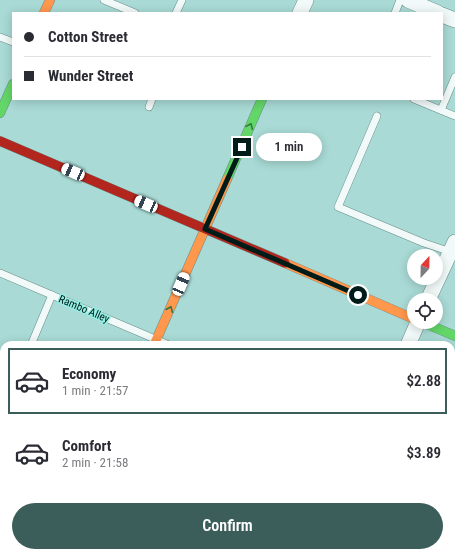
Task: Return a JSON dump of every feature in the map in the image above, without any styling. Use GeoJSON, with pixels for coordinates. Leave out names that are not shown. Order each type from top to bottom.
{"type":"FeatureCollection","features":[{"type":"Feature","properties":{"kind":"street"},"geometry":{"type":"LineString","coordinates":[[44,12],[50,0]]}},
{"type":"Feature","properties":{"kind":"street"},"geometry":{"type":"LineString","coordinates":[[300,12],[306,0]]}},
{"type":"Feature","properties":{"kind":"street"},"geometry":{"type":"LineString","coordinates":[[408,0],[436,12]]}},
{"type":"Feature","properties":{"kind":"street"},"geometry":{"type":"LineString","coordinates":[[443,15],[455,20]]}},
{"type":"Feature","properties":{"kind":"street"},"geometry":{"type":"LineString","coordinates":[[0,113],[12,86]]}},
{"type":"Feature","properties":{"kind":"street"},"geometry":{"type":"LineString","coordinates":[[155,341],[262,100]]}},
{"type":"Feature","properties":{"kind":"street"},"geometry":{"type":"LineString","coordinates":[[0,141],[407,316]]}},
{"type":"Feature","properties":{"kind":"street"},"geometry":{"type":"LineString","coordinates":[[432,293],[454,249]]}},
{"type":"Feature","properties":{"kind":"street"},"geometry":{"type":"LineString","coordinates":[[410,341],[415,329]]}},
{"type":"Feature","properties":{"kind":"street"},"geometry":{"type":"LineString","coordinates":[[438,329],[455,336]]}},
{"type":"Feature","properties":{"kind":"lane"},"geometry":{"type":"LineString","coordinates":[[104,0],[132,12]]}},
{"type":"Feature","properties":{"kind":"lane"},"geometry":{"type":"LineString","coordinates":[[176,12],[182,0]]}},
{"type":"Feature","properties":{"kind":"lane"},"geometry":{"type":"LineString","coordinates":[[395,12],[400,0]]}},
{"type":"Feature","properties":{"kind":"lane"},"geometry":{"type":"LineString","coordinates":[[0,37],[12,42]]}},
{"type":"Feature","properties":{"kind":"lane"},"geometry":{"type":"LineString","coordinates":[[441,110],[455,77]]}},
{"type":"Feature","properties":{"kind":"lane"},"geometry":{"type":"LineString","coordinates":[[149,106],[152,100]]}},
{"type":"Feature","properties":{"kind":"lane"},"geometry":{"type":"LineString","coordinates":[[416,100],[455,116]]}},
{"type":"Feature","properties":{"kind":"lane"},"geometry":{"type":"LineString","coordinates":[[377,116],[338,207],[424,243],[454,249]]}},
{"type":"Feature","properties":{"kind":"lane","name":"Rambo Alley"},"geometry":{"type":"LineString","coordinates":[[0,273],[153,341]]}},
{"type":"Feature","properties":{"kind":"lane"},"geometry":{"type":"LineString","coordinates":[[33,341],[52,295]]}},
{"type":"Feature","properties":{"kind":"traffic: fast"},"geometry":{"type":"LineString","coordinates":[[0,113],[12,86]]}},
{"type":"Feature","properties":{"kind":"traffic: fast"},"geometry":{"type":"LineString","coordinates":[[227,179],[262,100]]}},
{"type":"Feature","properties":{"kind":"traffic: fast"},"geometry":{"type":"LineString","coordinates":[[438,329],[455,336]]}},
{"type":"Feature","properties":{"kind":"traffic: slow"},"geometry":{"type":"LineString","coordinates":[[44,12],[50,0]]}},
{"type":"Feature","properties":{"kind":"traffic: slow"},"geometry":{"type":"LineString","coordinates":[[156,341],[227,179]]}},
{"type":"Feature","properties":{"kind":"traffic: slow"},"geometry":{"type":"LineString","coordinates":[[285,263],[407,316]]}},
{"type":"Feature","properties":{"kind":"traffic: jam"},"geometry":{"type":"LineString","coordinates":[[0,141],[285,263]]}},
{"type":"Feature","properties":{"kind":"route"},"geometry":{"type":"LineString","coordinates":[[242,147],[205,229],[358,295]]}}]}
